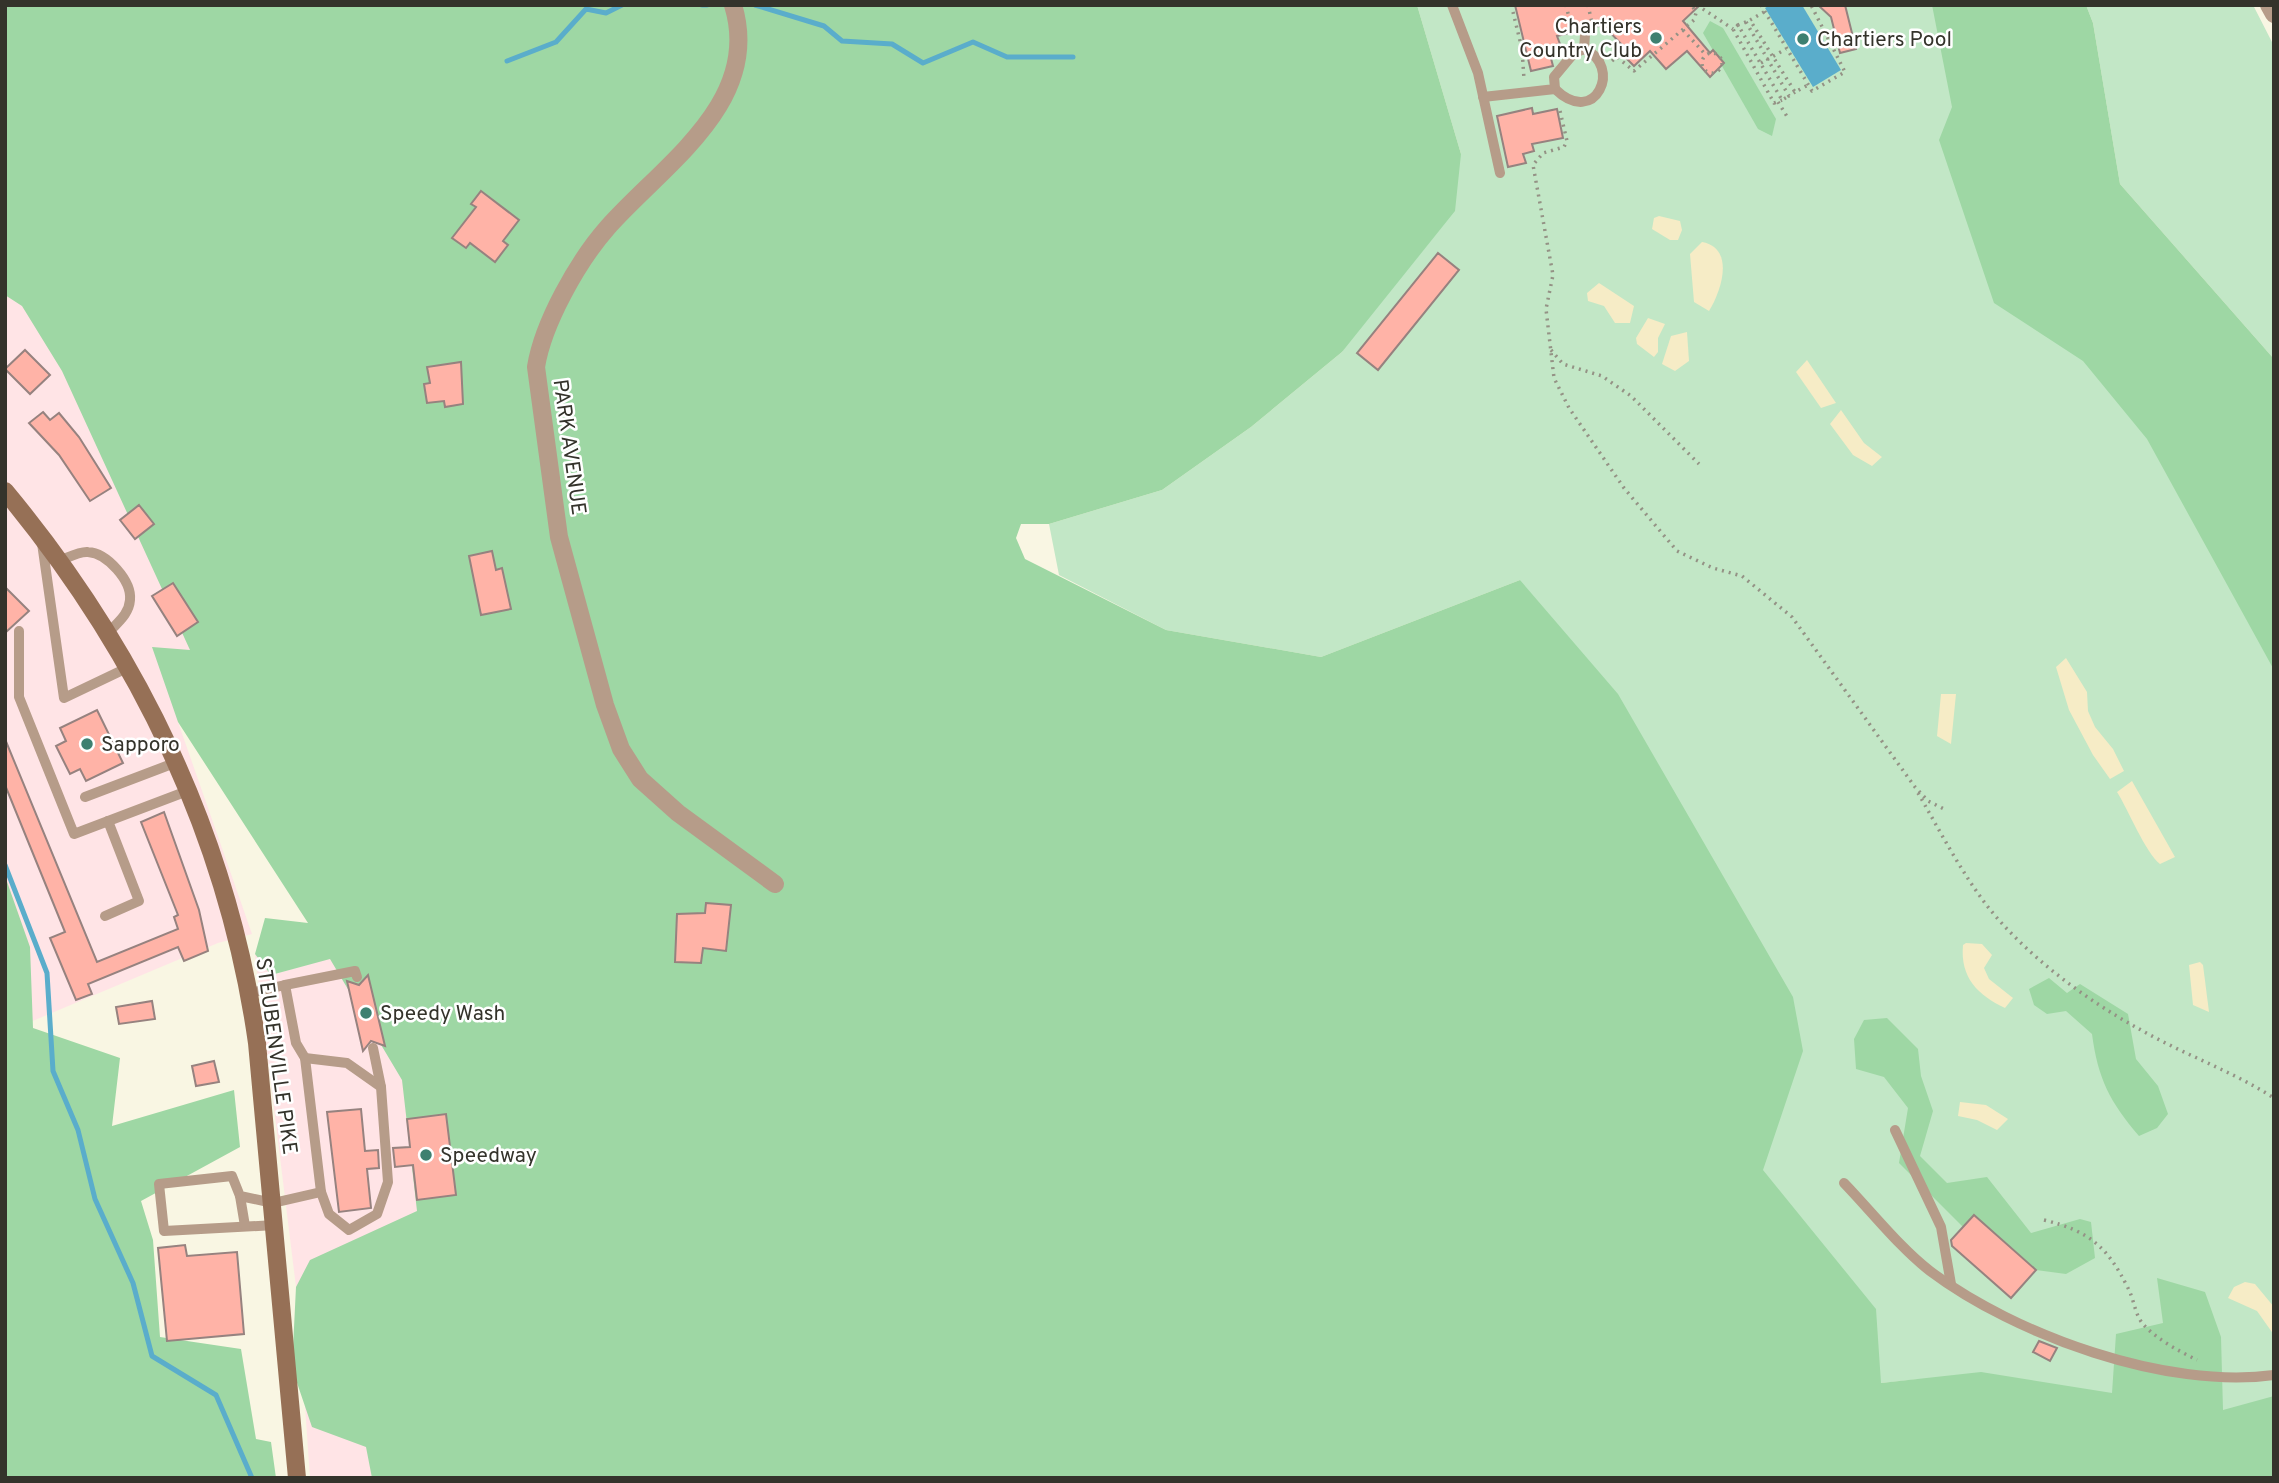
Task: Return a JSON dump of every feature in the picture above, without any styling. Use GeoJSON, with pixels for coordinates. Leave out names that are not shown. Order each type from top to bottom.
{"type":"FeatureCollection","features":[{"type":"Feature","properties":{"kind":"main road","name":"STEUBENVILLE PIKE"},"geometry":{"type":"LineString","coordinates":[[5,491],[61,560],[130,667],[190,790],[220,874],[250,993],[273,1203],[297,1478]]}},
{"type":"Feature","properties":{"kind":"street","name":"PARK AVENUE"},"geometry":{"type":"LineString","coordinates":[[733,5],[740,26],[740,59],[732,87],[697,135],[591,248],[540,344],[536,367],[559,537],[605,705],[621,749],[640,779],[678,813],[775,884]]}},
{"type":"Feature","properties":{"kind":"street"},"geometry":{"type":"LineString","coordinates":[[2269,5],[2274,14]]}},
{"type":"Feature","properties":{"kind":"lane"},"geometry":{"type":"LineString","coordinates":[[1452,5],[1478,73],[1500,173]]}},
{"type":"Feature","properties":{"kind":"lane"},"geometry":{"type":"LineString","coordinates":[[1584,49],[1585,35]]}},
{"type":"Feature","properties":{"kind":"lane"},"geometry":{"type":"LineString","coordinates":[[1584,49],[1591,52],[1601,68],[1604,84],[1597,97],[1584,103],[1565,99],[1555,89],[1554,77],[1574,53],[1584,49]]}},
{"type":"Feature","properties":{"kind":"lane"},"geometry":{"type":"LineString","coordinates":[[1483,97],[1555,89]]}},
{"type":"Feature","properties":{"kind":"lane"},"geometry":{"type":"LineString","coordinates":[[41,534],[64,698],[130,667]]}},
{"type":"Feature","properties":{"kind":"lane"},"geometry":{"type":"LineString","coordinates":[[61,560],[85,551],[97,553],[114,566],[131,597],[126,614],[108,632]]}},
{"type":"Feature","properties":{"kind":"lane"},"geometry":{"type":"LineString","coordinates":[[19,631],[19,697],[74,834],[190,790]]}},
{"type":"Feature","properties":{"kind":"lane"},"geometry":{"type":"LineString","coordinates":[[85,797],[177,762]]}},
{"type":"Feature","properties":{"kind":"lane"},"geometry":{"type":"LineString","coordinates":[[105,916],[139,901],[108,821]]}},
{"type":"Feature","properties":{"kind":"lane"},"geometry":{"type":"LineString","coordinates":[[250,993],[344,971],[355,971],[358,977]]}},
{"type":"Feature","properties":{"kind":"lane"},"geometry":{"type":"LineString","coordinates":[[285,985],[296,1043],[305,1058],[321,1192],[329,1214],[349,1230],[377,1214],[388,1182],[381,1087],[373,1048]]}},
{"type":"Feature","properties":{"kind":"lane"},"geometry":{"type":"LineString","coordinates":[[305,1058],[347,1063],[381,1087]]}},
{"type":"Feature","properties":{"kind":"lane"},"geometry":{"type":"LineString","coordinates":[[1895,1130],[1941,1227],[1951,1284]]}},
{"type":"Feature","properties":{"kind":"lane"},"geometry":{"type":"LineString","coordinates":[[245,1226],[240,1196],[232,1176],[159,1184],[164,1231],[245,1226],[275,1224]]}},
{"type":"Feature","properties":{"kind":"lane"},"geometry":{"type":"LineString","coordinates":[[1844,1183],[1928,1270],[1999,1315],[2099,1355],[2199,1376],[2274,1375]]}},
{"type":"Feature","properties":{"kind":"lane"},"geometry":{"type":"LineString","coordinates":[[240,1196],[273,1203],[321,1192]]}},
{"type":"Feature","properties":{"kind":"path"},"geometry":{"type":"LineString","coordinates":[[1695,5],[1733,29],[1774,103],[1808,85]]}},
{"type":"Feature","properties":{"kind":"path"},"geometry":{"type":"LineString","coordinates":[[1601,68],[1617,57],[1634,71],[1694,20],[1695,5]]}},
{"type":"Feature","properties":{"kind":"path"},"geometry":{"type":"LineString","coordinates":[[1761,5],[1812,91],[1845,72],[1811,5]]}},
{"type":"Feature","properties":{"kind":"path"},"geometry":{"type":"LineString","coordinates":[[1733,29],[1763,12]]}},
{"type":"Feature","properties":{"kind":"path"},"geometry":{"type":"LineString","coordinates":[[1751,19],[1789,96]]}},
{"type":"Feature","properties":{"kind":"path"},"geometry":{"type":"LineString","coordinates":[[1746,22],[1795,92]]}},
{"type":"Feature","properties":{"kind":"path"},"geometry":{"type":"LineString","coordinates":[[1738,25],[1788,118]]}},
{"type":"Feature","properties":{"kind":"path"},"geometry":{"type":"LineString","coordinates":[[1683,30],[1706,55],[1718,55],[1722,63],[1720,69],[1714,72],[1705,70],[1702,61],[1706,55]]}},
{"type":"Feature","properties":{"kind":"path"},"geometry":{"type":"LineString","coordinates":[[1754,67],[1786,49]]}},
{"type":"Feature","properties":{"kind":"path"},"geometry":{"type":"LineString","coordinates":[[1533,172],[1553,275],[1546,309],[1554,378],[1569,408],[1655,529],[1676,551],[1713,568],[1742,576],[1792,617],[1910,780],[1928,802],[1944,809]]}},
{"type":"Feature","properties":{"kind":"path"},"geometry":{"type":"LineString","coordinates":[[1551,350],[1563,364],[1602,376],[1632,396],[1699,464]]}},
{"type":"Feature","properties":{"kind":"path"},"geometry":{"type":"LineString","coordinates":[[1910,780],[1950,849],[1989,907],[2031,951],[2063,978],[2137,1029],[2198,1061],[2239,1076],[2274,1098]]}},
{"type":"Feature","properties":{"kind":"path"},"geometry":{"type":"LineString","coordinates":[[2044,1220],[2073,1227],[2091,1237],[2105,1251],[2129,1289],[2141,1323],[2176,1349],[2226,1376]]}},
{"type":"Feature","properties":{"kind":"shaded area"},"geometry":{"type":"Polygon","coordinates":[[[5,256],[252,663],[178,722],[252,934],[218,943],[16,1028],[5,978],[5,256]]]}},
{"type":"Feature","properties":{"kind":"shaded area"},"geometry":{"type":"Polygon","coordinates":[[[366,948],[470,1215],[296,1287],[255,954],[271,975],[366,948]]]}},
{"type":"Feature","properties":{"kind":"shaded area"},"geometry":{"type":"Polygon","coordinates":[[[305,1406],[368,1432],[378,1478],[310,1478],[305,1406]]]}},
{"type":"Feature","properties":{"kind":"green space"},"geometry":{"type":"Polygon","coordinates":[[[5,5],[1417,5],[1461,154],[1455,211],[1342,352],[1251,427],[1162,490],[1049,524],[1021,524],[1016,538],[1025,559],[1166,630],[1321,657],[1520,580],[1618,694],[1793,997],[1803,1051],[1763,1170],[1876,1309],[1881,1383],[1981,1372],[2112,1393],[2116,1334],[2163,1323],[2157,1278],[2205,1292],[2221,1337],[2223,1410],[2274,1396],[2274,1478],[372,1478],[366,1447],[312,1427],[292,1368],[296,1287],[310,1260],[417,1211],[402,1080],[330,959],[271,975],[255,954],[265,918],[308,923],[178,722],[152,647],[190,650],[62,371],[22,306],[5,295],[5,5]]]}},
{"type":"Feature","properties":{"kind":"green space","name":"Chartiers Country Club"},"geometry":{"type":"Polygon","coordinates":[[[1417,5],[2042,5],[2043,249],[2274,510],[2274,1425],[1921,1379],[1881,1383],[1677,1121],[1520,580],[1321,657],[1166,630],[1059,575],[1049,524],[1162,490],[1251,427],[1342,352],[1461,154],[1417,5]]]}},
{"type":"Feature","properties":{"kind":"green space"},"geometry":{"type":"Polygon","coordinates":[[[1932,5],[2086,5],[2093,23],[2120,184],[2274,359],[2274,670],[2147,439],[2083,361],[1994,303],[1939,140],[1952,107],[1932,5]]]}},
{"type":"Feature","properties":{"kind":"green space"},"geometry":{"type":"Polygon","coordinates":[[[2086,5],[2253,5],[2274,46],[2274,359],[2120,184],[2093,23],[2086,5]]]}},
{"type":"Feature","properties":{"kind":"green space"},"geometry":{"type":"Polygon","coordinates":[[[1710,21],[1723,28],[1776,119],[1772,136],[1758,129],[1703,33],[1710,21]]]}},
{"type":"Feature","properties":{"kind":"green space"},"geometry":{"type":"Polygon","coordinates":[[[5,876],[30,947],[33,1028],[120,1058],[112,1126],[234,1090],[240,1147],[141,1201],[153,1240],[160,1337],[241,1349],[256,1439],[271,1442],[276,1478],[5,1478],[5,876]]]}},
{"type":"Feature","properties":{"kind":"green space"},"geometry":{"type":"Polygon","coordinates":[[[2049,978],[2067,993],[2080,984],[2128,1014],[2136,1059],[2158,1086],[2168,1114],[2157,1128],[2139,1136],[2120,1112],[2102,1077],[2092,1034],[2066,1011],[2047,1014],[2034,1005],[2029,989],[2049,978]]]}},
{"type":"Feature","properties":{"kind":"green space"},"geometry":{"type":"Polygon","coordinates":[[[1887,1018],[1918,1049],[1921,1076],[1933,1111],[1920,1156],[1947,1183],[1987,1177],[2031,1233],[2080,1219],[2091,1222],[2095,1258],[2066,1274],[2036,1270],[1963,1227],[1899,1163],[1908,1108],[1884,1077],[1856,1069],[1854,1039],[1864,1020],[1887,1018]]]}},
{"type":"Feature","properties":{"kind":"sand"},"geometry":{"type":"Polygon","coordinates":[[[1659,216],[1680,221],[1682,230],[1678,240],[1670,240],[1652,229],[1654,218],[1659,216]]]}},
{"type":"Feature","properties":{"kind":"sand"},"geometry":{"type":"Polygon","coordinates":[[[1702,242],[1719,252],[1722,261],[1721,282],[1709,311],[1694,302],[1690,254],[1702,242]]]}},
{"type":"Feature","properties":{"kind":"sand"},"geometry":{"type":"Polygon","coordinates":[[[1599,283],[1634,306],[1630,323],[1615,323],[1604,306],[1588,301],[1587,293],[1599,283]]]}},
{"type":"Feature","properties":{"kind":"sand"},"geometry":{"type":"Polygon","coordinates":[[[1648,318],[1665,324],[1658,338],[1658,352],[1654,357],[1637,344],[1636,338],[1648,318]]]}},
{"type":"Feature","properties":{"kind":"sand"},"geometry":{"type":"Polygon","coordinates":[[[1687,332],[1689,361],[1675,371],[1662,364],[1671,336],[1687,332]]]}},
{"type":"Feature","properties":{"kind":"sand"},"geometry":{"type":"Polygon","coordinates":[[[1807,360],[1836,403],[1821,408],[1796,372],[1807,360]]]}},
{"type":"Feature","properties":{"kind":"sand"},"geometry":{"type":"Polygon","coordinates":[[[1841,410],[1864,443],[1882,457],[1872,466],[1853,455],[1830,424],[1841,410]]]}},
{"type":"Feature","properties":{"kind":"sand"},"geometry":{"type":"Polygon","coordinates":[[[2066,658],[2087,692],[2088,711],[2095,727],[2113,749],[2124,771],[2110,779],[2093,755],[2069,710],[2056,667],[2066,658]]]}},
{"type":"Feature","properties":{"kind":"sand"},"geometry":{"type":"Polygon","coordinates":[[[1941,694],[1956,694],[1951,744],[1937,736],[1941,694]]]}},
{"type":"Feature","properties":{"kind":"sand"},"geometry":{"type":"Polygon","coordinates":[[[2132,781],[2175,857],[2160,864],[2143,841],[2117,792],[2132,781]]]}},
{"type":"Feature","properties":{"kind":"sand"},"geometry":{"type":"Polygon","coordinates":[[[1982,944],[1992,955],[1984,968],[1989,979],[2013,998],[2005,1008],[1979,991],[1968,976],[1963,957],[1963,945],[1982,944]]]}},
{"type":"Feature","properties":{"kind":"sand"},"geometry":{"type":"Polygon","coordinates":[[[2200,962],[2203,965],[2209,1012],[2193,1005],[2189,965],[2200,962]]]}},
{"type":"Feature","properties":{"kind":"sand"},"geometry":{"type":"Polygon","coordinates":[[[1960,1102],[1986,1105],[2008,1119],[1997,1130],[1977,1120],[1958,1116],[1960,1102]]]}},
{"type":"Feature","properties":{"kind":"sand"},"geometry":{"type":"Polygon","coordinates":[[[2245,1282],[2255,1284],[2274,1307],[2274,1335],[2257,1311],[2228,1298],[2234,1287],[2245,1282]]]}},
{"type":"Feature","properties":{"kind":"water","name":"Chartiers Pool"},"geometry":{"type":"Polygon","coordinates":[[[1770,5],[1802,5],[1841,70],[1813,87],[1765,8],[1770,5]]]}},
{"type":"Feature","properties":{"kind":"building","name":"Chartiers Country Club"},"geometry":{"type":"Polygon","coordinates":[[[1515,5],[1700,5],[1683,21],[1710,53],[1713,50],[1724,63],[1710,77],[1687,51],[1666,69],[1650,51],[1634,66],[1622,54],[1626,49],[1603,25],[1557,36],[1560,44],[1548,47],[1553,66],[1531,71],[1515,5]]]}},
{"type":"Feature","properties":{"kind":"building"},"geometry":{"type":"Polygon","coordinates":[[[1818,5],[1845,5],[1856,49],[1840,53],[1831,17],[1818,5]]]}},
{"type":"Feature","properties":{"kind":"building"},"geometry":{"type":"Polygon","coordinates":[[[1532,108],[1533,114],[1557,109],[1563,138],[1532,144],[1534,151],[1523,154],[1526,163],[1508,167],[1497,116],[1532,108]]]}},
{"type":"Feature","properties":{"kind":"building"},"geometry":{"type":"Polygon","coordinates":[[[481,191],[519,220],[503,241],[508,245],[495,262],[470,243],[466,248],[452,238],[476,207],[471,204],[481,191]]]}},
{"type":"Feature","properties":{"kind":"building"},"geometry":{"type":"Polygon","coordinates":[[[1438,253],[1459,270],[1378,370],[1357,353],[1438,253]]]}},
{"type":"Feature","properties":{"kind":"building"},"geometry":{"type":"Polygon","coordinates":[[[25,350],[50,375],[30,394],[5,369],[25,350]]]}},
{"type":"Feature","properties":{"kind":"building"},"geometry":{"type":"Polygon","coordinates":[[[461,362],[463,404],[445,407],[444,401],[427,403],[424,384],[430,383],[427,367],[461,362]]]}},
{"type":"Feature","properties":{"kind":"building"},"geometry":{"type":"Polygon","coordinates":[[[43,412],[50,420],[59,413],[79,437],[111,488],[90,501],[59,455],[29,423],[43,412]]]}},
{"type":"Feature","properties":{"kind":"building"},"geometry":{"type":"Polygon","coordinates":[[[139,505],[154,524],[135,539],[120,520],[139,505]]]}},
{"type":"Feature","properties":{"kind":"building"},"geometry":{"type":"Polygon","coordinates":[[[492,551],[496,570],[502,568],[511,609],[481,615],[469,556],[492,551]]]}},
{"type":"Feature","properties":{"kind":"building"},"geometry":{"type":"Polygon","coordinates":[[[173,583],[198,622],[177,636],[152,596],[173,583]]]}},
{"type":"Feature","properties":{"kind":"building"},"geometry":{"type":"Polygon","coordinates":[[[5,587],[29,611],[5,633],[5,587]]]}},
{"type":"Feature","properties":{"kind":"building","name":"Sapporo"},"geometry":{"type":"Polygon","coordinates":[[[97,710],[123,763],[86,781],[80,769],[70,774],[56,746],[66,741],[60,728],[97,710]]]}},
{"type":"Feature","properties":{"kind":"building"},"geometry":{"type":"Polygon","coordinates":[[[5,739],[97,962],[178,929],[174,917],[178,915],[141,822],[164,812],[199,910],[208,951],[184,961],[178,947],[88,984],[92,994],[76,1000],[50,938],[65,932],[5,785],[5,739]]]}},
{"type":"Feature","properties":{"kind":"building"},"geometry":{"type":"Polygon","coordinates":[[[706,903],[731,905],[726,951],[703,948],[701,963],[675,962],[677,914],[705,913],[706,903]]]}},
{"type":"Feature","properties":{"kind":"building","name":"Speedy Wash"},"geometry":{"type":"Polygon","coordinates":[[[368,975],[385,1046],[371,1041],[363,1051],[347,981],[359,985],[368,975]]]}},
{"type":"Feature","properties":{"kind":"building"},"geometry":{"type":"Polygon","coordinates":[[[152,1001],[155,1019],[119,1024],[116,1007],[152,1001]]]}},
{"type":"Feature","properties":{"kind":"building"},"geometry":{"type":"Polygon","coordinates":[[[214,1061],[219,1082],[196,1086],[192,1066],[214,1061]]]}},
{"type":"Feature","properties":{"kind":"building"},"geometry":{"type":"Polygon","coordinates":[[[361,1109],[365,1151],[378,1150],[379,1168],[367,1169],[371,1208],[339,1212],[327,1112],[361,1109]]]}},
{"type":"Feature","properties":{"kind":"building"},"geometry":{"type":"Polygon","coordinates":[[[446,1114],[456,1195],[417,1200],[413,1165],[395,1167],[393,1148],[410,1147],[407,1119],[446,1114]]]}},
{"type":"Feature","properties":{"kind":"building"},"geometry":{"type":"Polygon","coordinates":[[[1974,1215],[2036,1270],[2011,1298],[1952,1246],[1951,1240],[1974,1215]]]}},
{"type":"Feature","properties":{"kind":"building"},"geometry":{"type":"Polygon","coordinates":[[[185,1245],[187,1256],[237,1252],[244,1334],[167,1341],[158,1248],[185,1245]]]}},
{"type":"Feature","properties":{"kind":"building"},"geometry":{"type":"Polygon","coordinates":[[[2039,1341],[2057,1348],[2050,1361],[2033,1352],[2039,1341]]]}},
{"type":"Feature","properties":{"kind":"waterway"},"geometry":{"type":"LineString","coordinates":[[507,61],[556,42],[586,9],[606,13],[622,5]]}},
{"type":"Feature","properties":{"kind":"waterway"},"geometry":{"type":"LineString","coordinates":[[702,5],[707,5]]}},
{"type":"Feature","properties":{"kind":"waterway"},"geometry":{"type":"LineString","coordinates":[[755,5],[824,26],[842,41],[892,44],[923,63],[973,42],[1007,57],[1073,57]]}},
{"type":"Feature","properties":{"kind":"waterway"},"geometry":{"type":"LineString","coordinates":[[5,865],[47,973],[53,1071],[78,1130],[95,1199],[133,1283],[152,1356],[216,1395],[252,1478]]}},
{"type":"Feature","properties":{"kind":"place","name":"Chartiers Country Club"},"geometry":{"type":"Point","coordinates":[1656,38]}},
{"type":"Feature","properties":{"kind":"place","name":"Chartiers Pool"},"geometry":{"type":"Point","coordinates":[1803,39]}},
{"type":"Feature","properties":{"kind":"place","name":"Sapporo"},"geometry":{"type":"Point","coordinates":[87,744]}},
{"type":"Feature","properties":{"kind":"place","name":"Speedy Wash"},"geometry":{"type":"Point","coordinates":[366,1013]}},
{"type":"Feature","properties":{"kind":"place","name":"Speedway"},"geometry":{"type":"Point","coordinates":[426,1155]}}]}
